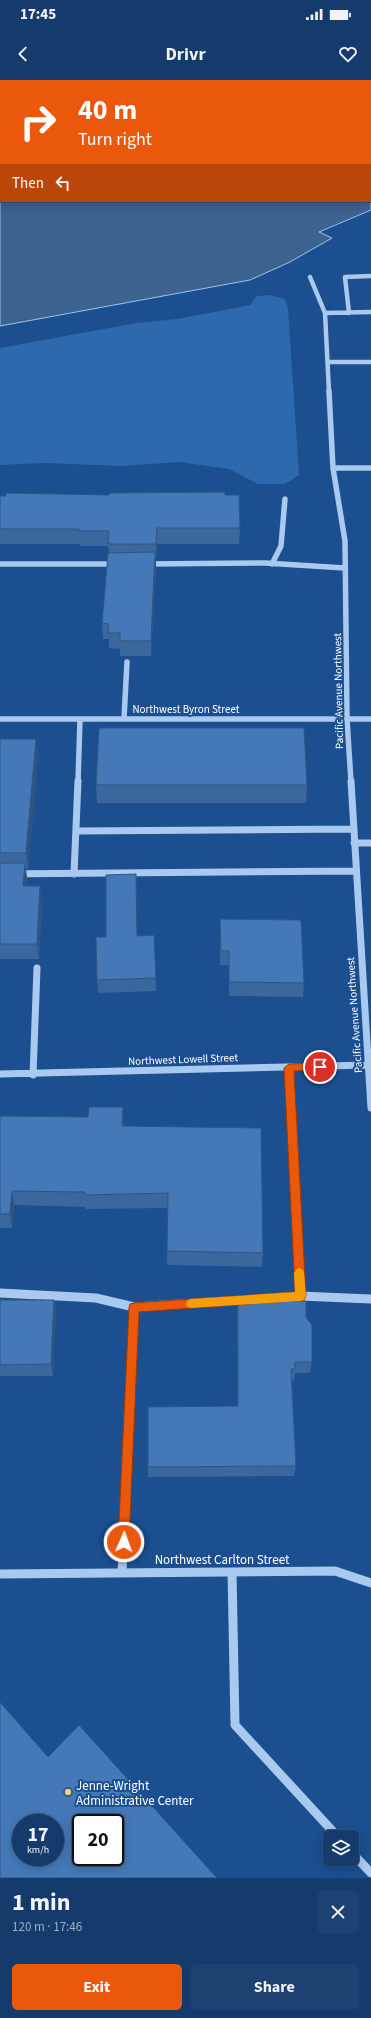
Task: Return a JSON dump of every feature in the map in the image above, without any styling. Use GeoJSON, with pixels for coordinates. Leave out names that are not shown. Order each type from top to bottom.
{"type":"FeatureCollection","features":[{"type":"Feature","properties":{"kind":"street"},"geometry":{"type":"LineString","coordinates":[[349,313],[345,277],[371,276]]}},
{"type":"Feature","properties":{"kind":"street","name":"Pacific Avenue Northwest"},"geometry":{"type":"LineString","coordinates":[[310,277],[325,313],[333,468],[345,540],[347,720],[371,1108]]}},
{"type":"Feature","properties":{"kind":"street"},"geometry":{"type":"LineString","coordinates":[[325,313],[371,312]]}},
{"type":"Feature","properties":{"kind":"street"},"geometry":{"type":"LineString","coordinates":[[328,362],[371,362]]}},
{"type":"Feature","properties":{"kind":"street"},"geometry":{"type":"LineString","coordinates":[[333,468],[371,468]]}},
{"type":"Feature","properties":{"kind":"street"},"geometry":{"type":"LineString","coordinates":[[272,564],[281,546],[285,498]]}},
{"type":"Feature","properties":{"kind":"street"},"geometry":{"type":"LineString","coordinates":[[0,564],[125,564]]}},
{"type":"Feature","properties":{"kind":"street"},"geometry":{"type":"LineString","coordinates":[[140,564],[272,564],[345,568]]}},
{"type":"Feature","properties":{"kind":"street"},"geometry":{"type":"LineString","coordinates":[[124,720],[127,662]]}},
{"type":"Feature","properties":{"kind":"street","name":"Northwest Byron Street"},"geometry":{"type":"LineString","coordinates":[[0,720],[371,719]]}},
{"type":"Feature","properties":{"kind":"street"},"geometry":{"type":"LineString","coordinates":[[74,874],[77,831],[80,720]]}},
{"type":"Feature","properties":{"kind":"street"},"geometry":{"type":"LineString","coordinates":[[77,831],[354,829]]}},
{"type":"Feature","properties":{"kind":"street"},"geometry":{"type":"LineString","coordinates":[[354,843],[371,843]]}},
{"type":"Feature","properties":{"kind":"street"},"geometry":{"type":"LineString","coordinates":[[0,874],[356,871]]}},
{"type":"Feature","properties":{"kind":"street"},"geometry":{"type":"LineString","coordinates":[[33,1075],[37,968]]}},
{"type":"Feature","properties":{"kind":"street","name":"Northwest Lowell Street"},"geometry":{"type":"LineString","coordinates":[[0,1074],[33,1075],[289,1068],[368,1062]]}},
{"type":"Feature","properties":{"kind":"street"},"geometry":{"type":"LineString","coordinates":[[289,1068],[300,1296]]}},
{"type":"Feature","properties":{"kind":"street"},"geometry":{"type":"LineString","coordinates":[[0,1293],[96,1298],[134,1308],[300,1296],[371,1299]]}},
{"type":"Feature","properties":{"kind":"street"},"geometry":{"type":"LineString","coordinates":[[122,1573],[134,1308]]}},
{"type":"Feature","properties":{"kind":"street","name":"Northwest Carlton Street"},"geometry":{"type":"LineString","coordinates":[[0,1574],[335,1571],[371,1584]]}},
{"type":"Feature","properties":{"kind":"street"},"geometry":{"type":"LineString","coordinates":[[232,1572],[235,1725],[332,1830]]}},
{"type":"Feature","properties":{"kind":"street"},"geometry":{"type":"LineString","coordinates":[[359,1860],[371,1873]]}},
{"type":"Feature","properties":{"kind":"shaded area"},"geometry":{"type":"Polygon","coordinates":[[[0,202],[371,202],[371,210],[319,232],[332,238],[290,262],[250,280],[0,326],[0,202]]]}},
{"type":"Feature","properties":{"kind":"shaded area"},"geometry":{"type":"Polygon","coordinates":[[[270,295],[285,299],[288,308],[299,475],[285,484],[258,484],[229,469],[179,462],[122,466],[45,463],[0,465],[0,348],[136,323],[177,319],[250,305],[257,296],[270,295]]]}},
{"type":"Feature","properties":{"kind":"building"},"geometry":{"type":"Polygon","coordinates":[[[225,492],[225,495],[239,495],[240,528],[157,528],[156,544],[108,544],[109,531],[79,531],[79,529],[0,529],[0,496],[6,496],[6,493],[109,495],[110,493],[225,492]]]}},
{"type":"Feature","properties":{"kind":"building"},"geometry":{"type":"Polygon","coordinates":[[[155,552],[151,641],[120,641],[120,633],[108,633],[109,624],[102,623],[108,553],[155,552]]]}},
{"type":"Feature","properties":{"kind":"building"},"geometry":{"type":"Polygon","coordinates":[[[99,728],[304,728],[307,785],[96,785],[99,728]]]}},
{"type":"Feature","properties":{"kind":"building"},"geometry":{"type":"Polygon","coordinates":[[[0,739],[36,739],[26,853],[0,853],[0,739]]]}},
{"type":"Feature","properties":{"kind":"building"},"geometry":{"type":"Polygon","coordinates":[[[0,863],[25,863],[23,886],[40,886],[37,944],[0,944],[0,863]]]}},
{"type":"Feature","properties":{"kind":"building"},"geometry":{"type":"Polygon","coordinates":[[[136,874],[137,936],[154,935],[156,978],[97,980],[96,937],[106,937],[106,875],[136,874]]]}},
{"type":"Feature","properties":{"kind":"building"},"geometry":{"type":"Polygon","coordinates":[[[220,919],[301,920],[304,983],[229,982],[229,951],[221,951],[220,919]]]}},
{"type":"Feature","properties":{"kind":"building"},"geometry":{"type":"Polygon","coordinates":[[[89,1107],[123,1107],[122,1126],[261,1128],[263,1253],[167,1251],[168,1193],[85,1195],[85,1192],[12,1191],[10,1214],[0,1214],[0,1116],[88,1117],[89,1107]]]}},
{"type":"Feature","properties":{"kind":"building"},"geometry":{"type":"Polygon","coordinates":[[[0,1300],[54,1300],[51,1364],[0,1365],[0,1300]]]}},
{"type":"Feature","properties":{"kind":"building"},"geometry":{"type":"Polygon","coordinates":[[[238,1300],[306,1301],[306,1317],[312,1325],[312,1362],[295,1362],[295,1369],[291,1369],[296,1466],[148,1467],[148,1407],[238,1406],[238,1300]]]}},
{"type":"Feature","properties":{"kind":"building","name":"Jenne-Wright Administrative Center"},"geometry":{"type":"Polygon","coordinates":[[[0,1702],[48,1757],[79,1725],[217,1878],[0,1878],[0,1702]]]}},
{"type":"Feature","properties":{"kind":"slow traffic"},"geometry":{"type":"LineString","coordinates":[[191,1304],[300,1296],[299,1273]]}},
{"type":"Feature","properties":{"kind":"place","name":"Jenne-Wright Administrative Center"},"geometry":{"type":"Point","coordinates":[68,1792]}},
{"type":"Feature","properties":{"kind":"route"},"geometry":{"type":"LineString","coordinates":[[124,1542],[134,1308],[300,1296],[289,1068],[320,1067]]}}]}
